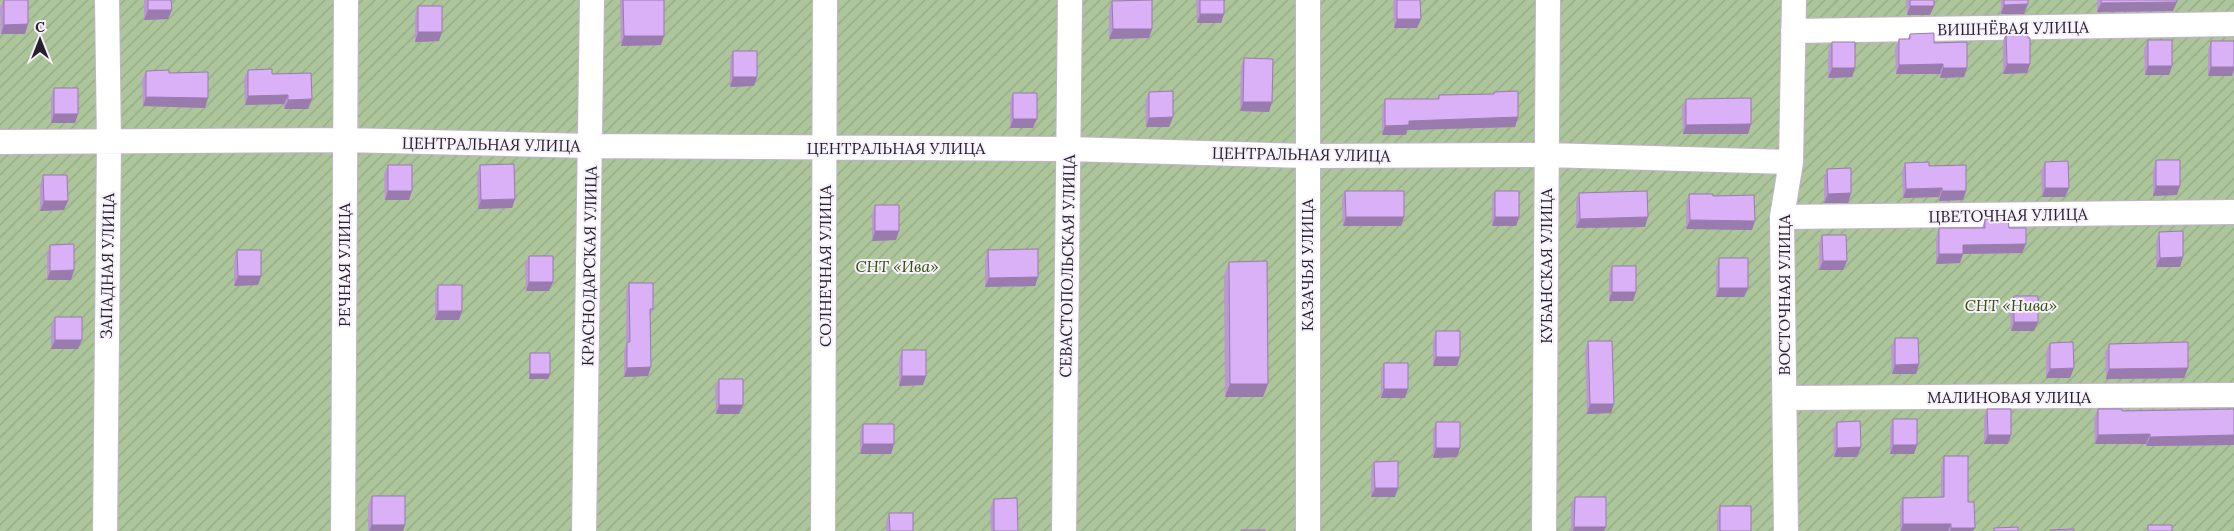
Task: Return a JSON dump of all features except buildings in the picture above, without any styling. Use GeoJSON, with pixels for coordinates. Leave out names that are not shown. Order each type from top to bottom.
{"type":"FeatureCollection","features":[{"type":"Feature","properties":{"kind":"street","name":"ЗАПАДНАЯ УЛИЦА"},"geometry":{"type":"LineString","coordinates":[[105,531],[108,0]]}},
{"type":"Feature","properties":{"kind":"street","name":"РЕЧНАЯ УЛИЦА"},"geometry":{"type":"LineString","coordinates":[[343,531],[346,0]]}},
{"type":"Feature","properties":{"kind":"street","name":"КРАСНОДАРСКАЯ УЛИЦА"},"geometry":{"type":"LineString","coordinates":[[584,531],[592,0]]}},
{"type":"Feature","properties":{"kind":"street","name":"СОЛНЕЧНАЯ УЛИЦА"},"geometry":{"type":"LineString","coordinates":[[823,531],[826,148],[825,0]]}},
{"type":"Feature","properties":{"kind":"street","name":"СЕВАСТОПОЛЬСКАЯ УЛИЦА"},"geometry":{"type":"LineString","coordinates":[[1064,531],[1070,0]]}},
{"type":"Feature","properties":{"kind":"street","name":"КАЗАЧЬЯ УЛИЦА"},"geometry":{"type":"LineString","coordinates":[[1308,0],[1308,531]]}},
{"type":"Feature","properties":{"kind":"street","name":"КУБАНСКАЯ УЛИЦА"},"geometry":{"type":"LineString","coordinates":[[1544,531],[1548,0]]}},
{"type":"Feature","properties":{"kind":"street","name":"ВОСТОЧНАЯ УЛИЦА"},"geometry":{"type":"LineString","coordinates":[[1786,531],[1782,217],[1791,162],[1794,0]]}},
{"type":"Feature","properties":{"kind":"street","name":"ВИШНЁВАЯ УЛИЦА"},"geometry":{"type":"LineString","coordinates":[[1793,31],[2234,24]]}},
{"type":"Feature","properties":{"kind":"street","name":"ЦЕНТРАЛЬНАЯ УЛИЦА"},"geometry":{"type":"LineString","coordinates":[[0,142],[344,140],[591,146],[1069,149],[1307,156],[1547,155],[1791,162]]}},
{"type":"Feature","properties":{"kind":"street","name":"ЦВЕТОЧНАЯ УЛИЦА"},"geometry":{"type":"LineString","coordinates":[[1782,217],[2234,212]]}},
{"type":"Feature","properties":{"kind":"street","name":"МАЛИНОВАЯ УЛИЦА"},"geometry":{"type":"LineString","coordinates":[[1784,398],[2234,395]]}},
{"type":"Feature","properties":{"kind":"green space","name":"СНТ «Ива»"},"geometry":{"type":"Polygon","coordinates":[[[0,0],[2234,0],[2234,531],[0,531],[0,0]]]}},
{"type":"Feature","properties":{"kind":"park label","name":"СНТ «Нива»"},"geometry":{"type":"Point","coordinates":[2011,305]}}]}
